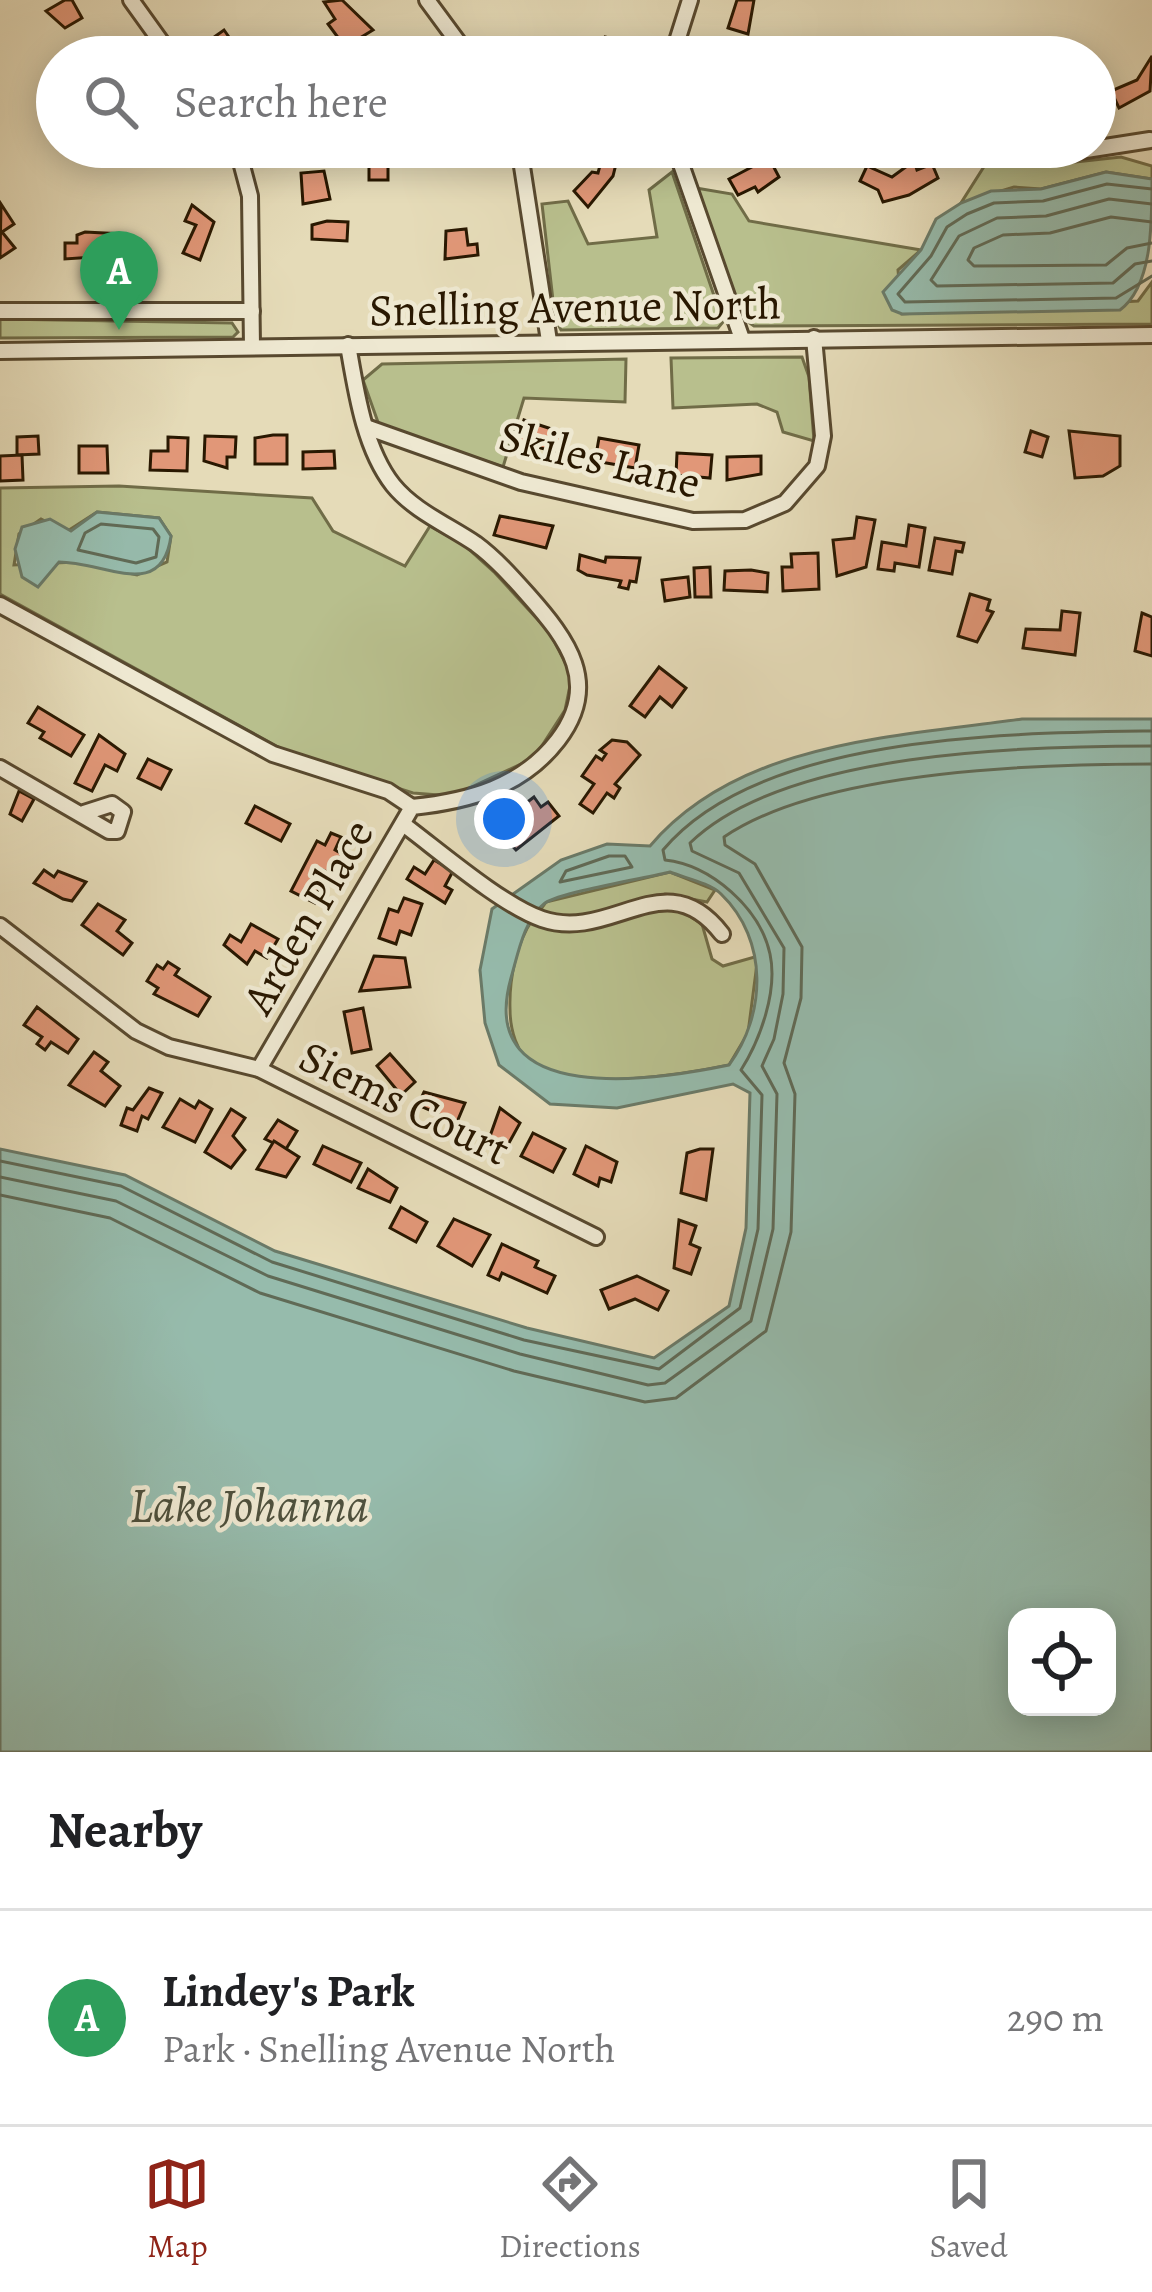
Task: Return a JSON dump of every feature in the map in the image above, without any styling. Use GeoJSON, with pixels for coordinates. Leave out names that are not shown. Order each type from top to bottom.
{"type":"FeatureCollection","features":[{"type":"Feature","properties":{"kind":"street"},"geometry":{"type":"LineString","coordinates":[[131,0],[157,36]]}},
{"type":"Feature","properties":{"kind":"street"},"geometry":{"type":"LineString","coordinates":[[427,0],[454,36]]}},
{"type":"Feature","properties":{"kind":"street"},"geometry":{"type":"LineString","coordinates":[[679,36],[690,0]]}},
{"type":"Feature","properties":{"kind":"street"},"geometry":{"type":"LineString","coordinates":[[1116,146],[1151,141]]}},
{"type":"Feature","properties":{"kind":"street"},"geometry":{"type":"LineString","coordinates":[[242,168],[250,196],[252,346]]}},
{"type":"Feature","properties":{"kind":"street"},"geometry":{"type":"LineString","coordinates":[[522,168],[549,341]]}},
{"type":"Feature","properties":{"kind":"street"},"geometry":{"type":"LineString","coordinates":[[686,168],[742,339]]}},
{"type":"Feature","properties":{"kind":"street"},"geometry":{"type":"LineString","coordinates":[[0,311],[252,311]]}},
{"type":"Feature","properties":{"kind":"street","name":"Snelling Avenue North"},"geometry":{"type":"LineString","coordinates":[[0,351],[1152,335]]}},
{"type":"Feature","properties":{"kind":"street","name":"Skiles Lane"},"geometry":{"type":"LineString","coordinates":[[367,427],[521,482],[693,520],[745,520],[784,502],[817,466],[823,436],[814,338]]}},
{"type":"Feature","properties":{"kind":"street","name":"Arden Place"},"geometry":{"type":"LineString","coordinates":[[259,1069],[412,807],[462,801],[520,777],[543,758],[568,724],[580,675],[573,650],[511,576],[481,547],[411,502],[392,483],[367,427],[348,345]]}},
{"type":"Feature","properties":{"kind":"street"},"geometry":{"type":"LineString","coordinates":[[0,605],[273,754],[388,791],[412,807]]}},
{"type":"Feature","properties":{"kind":"street"},"geometry":{"type":"LineString","coordinates":[[0,768],[84,813]]}},
{"type":"Feature","properties":{"kind":"street"},"geometry":{"type":"LineString","coordinates":[[403,824],[537,917],[571,927],[644,905],[678,901],[708,916],[722,934]]}},
{"type":"Feature","properties":{"kind":"street","name":"Siems Court"},"geometry":{"type":"LineString","coordinates":[[0,926],[136,1031],[169,1047],[259,1069],[596,1237]]}},
{"type":"Feature","properties":{"kind":"green space"},"geometry":{"type":"Polygon","coordinates":[[[1121,157],[1152,166],[1152,179],[1106,172],[1041,189],[1014,187],[961,203],[983,168],[1116,168],[1116,158],[1121,157]]]}},
{"type":"Feature","properties":{"kind":"green space"},"geometry":{"type":"Polygon","coordinates":[[[672,172],[723,322],[718,328],[561,330],[555,318],[542,204],[568,201],[588,244],[657,237],[649,190],[672,172]]]}},
{"type":"Feature","properties":{"kind":"green space"},"geometry":{"type":"Polygon","coordinates":[[[696,188],[732,194],[749,221],[921,250],[898,270],[902,314],[1138,301],[1152,282],[1152,324],[754,326],[741,317],[696,188]]]}},
{"type":"Feature","properties":{"kind":"green space"},"geometry":{"type":"Polygon","coordinates":[[[0,319],[232,323],[238,332],[233,337],[0,338],[0,319]]]}},
{"type":"Feature","properties":{"kind":"green space"},"geometry":{"type":"Polygon","coordinates":[[[802,357],[809,377],[814,441],[783,432],[777,412],[757,404],[673,408],[671,358],[802,357]]]}},
{"type":"Feature","properties":{"kind":"green space"},"geometry":{"type":"Polygon","coordinates":[[[626,359],[625,402],[524,398],[503,467],[379,425],[363,380],[382,364],[626,359]]]}},
{"type":"Feature","properties":{"kind":"green space"},"geometry":{"type":"Polygon","coordinates":[[[119,486],[312,498],[333,531],[405,566],[430,526],[464,545],[550,633],[572,676],[565,710],[534,758],[452,796],[413,793],[291,754],[0,594],[0,488],[119,486]],[[97,512],[66,532],[41,519],[19,534],[14,565],[76,562],[137,575],[167,562],[171,536],[159,518],[97,512]]]}},
{"type":"Feature","properties":{"kind":"green space"},"geometry":{"type":"Polygon","coordinates":[[[670,872],[715,890],[707,902],[665,894],[584,920],[538,913],[546,902],[670,872]]]}},
{"type":"Feature","properties":{"kind":"green space"},"geometry":{"type":"Polygon","coordinates":[[[678,909],[702,924],[712,959],[723,966],[758,956],[748,1033],[729,1065],[603,1079],[554,1074],[528,1061],[513,1032],[510,998],[518,950],[533,919],[541,923],[678,909]]]}},
{"type":"Feature","properties":{"kind":"water"},"geometry":{"type":"Polygon","coordinates":[[[1106,172],[1152,179],[1144,270],[1131,299],[1120,310],[902,314],[892,310],[883,292],[921,250],[936,219],[991,191],[1041,189],[1106,172]]]}},
{"type":"Feature","properties":{"kind":"water"},"geometry":{"type":"Polygon","coordinates":[[[97,512],[159,518],[171,536],[156,568],[129,574],[59,562],[38,587],[22,577],[15,549],[22,527],[50,519],[71,531],[97,512]]]}},
{"type":"Feature","properties":{"kind":"water","name":"Lake Johanna"},"geometry":{"type":"Polygon","coordinates":[[[1022,719],[1152,719],[1152,1752],[0,1752],[0,1149],[125,1175],[275,1251],[527,1328],[654,1358],[729,1306],[746,1228],[750,1093],[733,1084],[617,1108],[550,1104],[499,1065],[485,1023],[480,970],[492,909],[561,860],[607,844],[650,846],[686,811],[728,784],[773,764],[872,739],[1022,719]],[[670,872],[545,903],[532,918],[511,978],[507,1020],[519,1049],[545,1067],[579,1076],[619,1079],[729,1065],[750,1024],[757,978],[754,955],[737,913],[721,894],[670,872]]]}},
{"type":"Feature","properties":{"kind":"building"},"geometry":{"type":"Polygon","coordinates":[[[72,0],[82,18],[65,28],[46,11],[72,0]]]}},
{"type":"Feature","properties":{"kind":"building"},"geometry":{"type":"Polygon","coordinates":[[[342,0],[373,30],[363,36],[337,36],[328,24],[335,19],[324,2],[342,0]]]}},
{"type":"Feature","properties":{"kind":"building"},"geometry":{"type":"Polygon","coordinates":[[[737,0],[754,0],[748,34],[728,28],[737,0]]]}},
{"type":"Feature","properties":{"kind":"building"},"geometry":{"type":"Polygon","coordinates":[[[1152,56],[1150,91],[1119,108],[1116,89],[1137,80],[1152,56]]]}},
{"type":"Feature","properties":{"kind":"building"},"geometry":{"type":"Polygon","coordinates":[[[369,168],[388,168],[388,180],[369,180],[369,168]]]}},
{"type":"Feature","properties":{"kind":"building"},"geometry":{"type":"Polygon","coordinates":[[[599,168],[615,168],[588,207],[574,191],[592,172],[598,173],[599,168]]]}},
{"type":"Feature","properties":{"kind":"building"},"geometry":{"type":"Polygon","coordinates":[[[750,168],[774,168],[779,177],[758,192],[755,187],[738,195],[729,179],[750,168]]]}},
{"type":"Feature","properties":{"kind":"building"},"geometry":{"type":"Polygon","coordinates":[[[866,168],[892,177],[904,168],[934,168],[938,178],[909,195],[883,202],[878,190],[860,181],[866,168]]]}},
{"type":"Feature","properties":{"kind":"building"},"geometry":{"type":"Polygon","coordinates":[[[324,171],[330,199],[303,204],[301,173],[324,171]]]}},
{"type":"Feature","properties":{"kind":"building"},"geometry":{"type":"Polygon","coordinates":[[[1,204],[14,224],[2,232],[15,248],[0,258],[1,204]]]}},
{"type":"Feature","properties":{"kind":"building"},"geometry":{"type":"Polygon","coordinates":[[[192,205],[214,222],[200,260],[183,253],[196,225],[185,221],[192,205]]]}},
{"type":"Feature","properties":{"kind":"building"},"geometry":{"type":"Polygon","coordinates":[[[348,222],[347,241],[312,239],[312,225],[348,222]]]}},
{"type":"Feature","properties":{"kind":"building"},"geometry":{"type":"Polygon","coordinates":[[[466,229],[468,245],[477,244],[478,255],[445,259],[446,231],[466,229]]]}},
{"type":"Feature","properties":{"kind":"building"},"geometry":{"type":"Polygon","coordinates":[[[123,234],[123,255],[65,259],[65,243],[77,243],[77,235],[123,234]]]}},
{"type":"Feature","properties":{"kind":"building"},"geometry":{"type":"Polygon","coordinates":[[[524,420],[570,435],[564,454],[517,442],[524,420]]]}},
{"type":"Feature","properties":{"kind":"building"},"geometry":{"type":"Polygon","coordinates":[[[1031,431],[1048,437],[1042,457],[1025,452],[1031,431]]]}},
{"type":"Feature","properties":{"kind":"building"},"geometry":{"type":"Polygon","coordinates":[[[1069,431],[1120,436],[1120,466],[1103,476],[1075,478],[1069,431]]]}},
{"type":"Feature","properties":{"kind":"building"},"geometry":{"type":"Polygon","coordinates":[[[287,435],[287,464],[255,464],[255,438],[287,435]]]}},
{"type":"Feature","properties":{"kind":"building"},"geometry":{"type":"Polygon","coordinates":[[[38,436],[39,454],[17,455],[17,437],[38,436]]]}},
{"type":"Feature","properties":{"kind":"building"},"geometry":{"type":"Polygon","coordinates":[[[205,436],[236,437],[235,457],[227,457],[227,468],[204,461],[205,436]]]}},
{"type":"Feature","properties":{"kind":"building"},"geometry":{"type":"Polygon","coordinates":[[[168,437],[188,438],[187,471],[150,470],[151,451],[168,451],[168,437]]]}},
{"type":"Feature","properties":{"kind":"building"},"geometry":{"type":"Polygon","coordinates":[[[599,438],[639,445],[635,468],[595,461],[599,438]]]}},
{"type":"Feature","properties":{"kind":"building"},"geometry":{"type":"Polygon","coordinates":[[[79,446],[107,446],[108,473],[79,473],[79,446]]]}},
{"type":"Feature","properties":{"kind":"building"},"geometry":{"type":"Polygon","coordinates":[[[334,451],[335,468],[303,469],[303,452],[334,451]]]}},
{"type":"Feature","properties":{"kind":"building"},"geometry":{"type":"Polygon","coordinates":[[[677,453],[712,455],[710,478],[676,475],[677,453]]]}},
{"type":"Feature","properties":{"kind":"building"},"geometry":{"type":"Polygon","coordinates":[[[22,455],[23,480],[0,481],[0,456],[22,455]]]}},
{"type":"Feature","properties":{"kind":"building"},"geometry":{"type":"Polygon","coordinates":[[[761,456],[761,474],[727,480],[727,457],[761,456]]]}},
{"type":"Feature","properties":{"kind":"building"},"geometry":{"type":"Polygon","coordinates":[[[500,516],[553,526],[546,548],[494,535],[500,516]]]}},
{"type":"Feature","properties":{"kind":"building"},"geometry":{"type":"Polygon","coordinates":[[[857,517],[875,520],[866,567],[837,576],[833,540],[854,538],[857,517]]]}},
{"type":"Feature","properties":{"kind":"building"},"geometry":{"type":"Polygon","coordinates":[[[909,525],[925,528],[919,567],[895,563],[894,571],[878,569],[882,542],[906,546],[909,525]]]}},
{"type":"Feature","properties":{"kind":"building"},"geometry":{"type":"Polygon","coordinates":[[[935,538],[964,543],[962,552],[956,551],[952,574],[929,570],[935,538]]]}},
{"type":"Feature","properties":{"kind":"building"},"geometry":{"type":"Polygon","coordinates":[[[818,553],[819,589],[783,591],[782,567],[792,567],[791,554],[818,553]]]}},
{"type":"Feature","properties":{"kind":"building"},"geometry":{"type":"Polygon","coordinates":[[[580,555],[605,562],[606,557],[640,558],[636,582],[630,581],[628,589],[619,587],[621,581],[587,575],[578,570],[580,555]]]}},
{"type":"Feature","properties":{"kind":"building"},"geometry":{"type":"Polygon","coordinates":[[[710,567],[711,597],[695,597],[694,568],[710,567]]]}},
{"type":"Feature","properties":{"kind":"building"},"geometry":{"type":"Polygon","coordinates":[[[725,571],[768,573],[767,592],[724,590],[725,571]]]}},
{"type":"Feature","properties":{"kind":"building"},"geometry":{"type":"Polygon","coordinates":[[[688,577],[690,597],[665,601],[662,580],[688,577]]]}},
{"type":"Feature","properties":{"kind":"building"},"geometry":{"type":"Polygon","coordinates":[[[970,594],[990,600],[987,610],[993,612],[977,642],[958,636],[970,594]]]}},
{"type":"Feature","properties":{"kind":"building"},"geometry":{"type":"Polygon","coordinates":[[[1062,611],[1080,613],[1075,655],[1023,648],[1026,629],[1060,630],[1062,611]]]}},
{"type":"Feature","properties":{"kind":"building"},"geometry":{"type":"Polygon","coordinates":[[[1142,613],[1152,617],[1152,656],[1135,651],[1142,613]]]}},
{"type":"Feature","properties":{"kind":"building"},"geometry":{"type":"Polygon","coordinates":[[[659,667],[686,688],[672,707],[660,697],[645,717],[630,706],[659,667]]]}},
{"type":"Feature","properties":{"kind":"building"},"geometry":{"type":"Polygon","coordinates":[[[38,707],[84,735],[71,756],[40,738],[44,732],[28,723],[38,707]]]}},
{"type":"Feature","properties":{"kind":"building"},"geometry":{"type":"Polygon","coordinates":[[[99,735],[125,754],[117,771],[105,765],[92,791],[75,783],[99,735]]]}},
{"type":"Feature","properties":{"kind":"building"},"geometry":{"type":"Polygon","coordinates":[[[612,740],[627,742],[640,755],[615,784],[620,788],[614,798],[607,793],[593,813],[580,804],[594,784],[582,776],[596,756],[602,760],[606,754],[600,750],[612,740]]]}},
{"type":"Feature","properties":{"kind":"building"},"geometry":{"type":"Polygon","coordinates":[[[148,759],[171,770],[161,789],[138,778],[148,759]]]}},
{"type":"Feature","properties":{"kind":"building"},"geometry":{"type":"Polygon","coordinates":[[[19,791],[34,799],[22,821],[10,814],[19,791]]]}},
{"type":"Feature","properties":{"kind":"building"},"geometry":{"type":"Polygon","coordinates":[[[534,797],[541,807],[548,802],[559,816],[516,850],[497,829],[522,816],[517,810],[534,797]]]}},
{"type":"Feature","properties":{"kind":"building"},"geometry":{"type":"Polygon","coordinates":[[[255,806],[290,824],[281,841],[246,823],[255,806]]]}},
{"type":"Feature","properties":{"kind":"building"},"geometry":{"type":"Polygon","coordinates":[[[331,833],[341,837],[335,850],[342,854],[332,874],[323,870],[315,903],[291,891],[317,841],[325,845],[331,833]]]}},
{"type":"Feature","properties":{"kind":"building"},"geometry":{"type":"Polygon","coordinates":[[[434,860],[453,871],[445,886],[452,890],[445,903],[407,879],[414,867],[425,874],[434,860]]]}},
{"type":"Feature","properties":{"kind":"building"},"geometry":{"type":"Polygon","coordinates":[[[44,870],[54,877],[58,871],[86,882],[72,901],[63,899],[34,883],[44,870]]]}},
{"type":"Feature","properties":{"kind":"building"},"geometry":{"type":"Polygon","coordinates":[[[404,898],[422,904],[411,935],[400,931],[396,944],[379,938],[389,909],[398,912],[404,898]]]}},
{"type":"Feature","properties":{"kind":"building"},"geometry":{"type":"Polygon","coordinates":[[[98,904],[125,920],[117,931],[132,943],[123,955],[82,925],[98,904]]]}},
{"type":"Feature","properties":{"kind":"building"},"geometry":{"type":"Polygon","coordinates":[[[251,924],[278,939],[267,958],[255,951],[247,964],[224,945],[230,935],[241,942],[251,924]]]}},
{"type":"Feature","properties":{"kind":"building"},"geometry":{"type":"Polygon","coordinates":[[[374,956],[405,958],[410,987],[360,991],[374,956]]]}},
{"type":"Feature","properties":{"kind":"building"},"geometry":{"type":"Polygon","coordinates":[[[168,962],[179,969],[175,975],[210,997],[198,1016],[154,994],[158,988],[147,981],[157,965],[163,969],[168,962]]]}},
{"type":"Feature","properties":{"kind":"building"},"geometry":{"type":"Polygon","coordinates":[[[37,1007],[78,1039],[68,1053],[51,1042],[45,1050],[37,1044],[42,1037],[24,1025],[37,1007]]]}},
{"type":"Feature","properties":{"kind":"building"},"geometry":{"type":"Polygon","coordinates":[[[363,1008],[371,1049],[352,1053],[344,1012],[363,1008]]]}},
{"type":"Feature","properties":{"kind":"building"},"geometry":{"type":"Polygon","coordinates":[[[94,1052],[108,1062],[101,1071],[120,1086],[105,1106],[69,1085],[94,1052]]]}},
{"type":"Feature","properties":{"kind":"building"},"geometry":{"type":"Polygon","coordinates":[[[390,1054],[415,1082],[401,1095],[377,1066],[390,1054]]]}},
{"type":"Feature","properties":{"kind":"building"},"geometry":{"type":"Polygon","coordinates":[[[149,1088],[162,1093],[148,1119],[142,1116],[137,1131],[121,1125],[127,1108],[133,1110],[149,1088]]]}},
{"type":"Feature","properties":{"kind":"building"},"geometry":{"type":"Polygon","coordinates":[[[424,1092],[465,1103],[457,1122],[418,1105],[424,1092]]]}},
{"type":"Feature","properties":{"kind":"building"},"geometry":{"type":"Polygon","coordinates":[[[180,1099],[195,1108],[199,1101],[212,1109],[195,1142],[163,1127],[180,1099]]]}},
{"type":"Feature","properties":{"kind":"building"},"geometry":{"type":"Polygon","coordinates":[[[500,1108],[520,1123],[505,1150],[489,1139],[500,1108]]]}},
{"type":"Feature","properties":{"kind":"building"},"geometry":{"type":"Polygon","coordinates":[[[231,1109],[245,1118],[233,1136],[245,1150],[231,1168],[205,1152],[231,1109]]]}},
{"type":"Feature","properties":{"kind":"building"},"geometry":{"type":"Polygon","coordinates":[[[278,1120],[297,1131],[286,1149],[265,1139],[278,1120]]]}},
{"type":"Feature","properties":{"kind":"building"},"geometry":{"type":"Polygon","coordinates":[[[533,1133],[565,1149],[553,1172],[521,1156],[533,1133]]]}},
{"type":"Feature","properties":{"kind":"building"},"geometry":{"type":"Polygon","coordinates":[[[274,1141],[299,1157],[286,1177],[257,1169],[274,1141]]]}},
{"type":"Feature","properties":{"kind":"building"},"geometry":{"type":"Polygon","coordinates":[[[323,1146],[361,1163],[351,1182],[314,1164],[323,1146]]]}},
{"type":"Feature","properties":{"kind":"building"},"geometry":{"type":"Polygon","coordinates":[[[586,1146],[617,1162],[611,1182],[600,1178],[598,1186],[574,1174],[586,1146]]]}},
{"type":"Feature","properties":{"kind":"building"},"geometry":{"type":"Polygon","coordinates":[[[713,1149],[706,1200],[681,1193],[687,1153],[713,1149]]]}},
{"type":"Feature","properties":{"kind":"building"},"geometry":{"type":"Polygon","coordinates":[[[368,1169],[397,1188],[390,1202],[358,1188],[368,1169]]]}},
{"type":"Feature","properties":{"kind":"building"},"geometry":{"type":"Polygon","coordinates":[[[401,1207],[427,1222],[416,1242],[390,1228],[401,1207]]]}},
{"type":"Feature","properties":{"kind":"building"},"geometry":{"type":"Polygon","coordinates":[[[454,1219],[490,1235],[472,1266],[438,1246],[454,1219]]]}},
{"type":"Feature","properties":{"kind":"building"},"geometry":{"type":"Polygon","coordinates":[[[679,1220],[696,1226],[690,1244],[700,1248],[691,1274],[674,1268],[679,1220]]]}},
{"type":"Feature","properties":{"kind":"building"},"geometry":{"type":"Polygon","coordinates":[[[502,1244],[538,1261],[535,1267],[555,1276],[547,1293],[502,1273],[499,1280],[488,1275],[502,1244]]]}},
{"type":"Feature","properties":{"kind":"building"},"geometry":{"type":"Polygon","coordinates":[[[637,1276],[668,1291],[658,1310],[635,1299],[609,1309],[601,1290],[637,1276]]]}},
{"type":"Feature","properties":{"kind":"place","name":"Lindey's Park"},"geometry":{"type":"Point","coordinates":[119,330]}}]}
